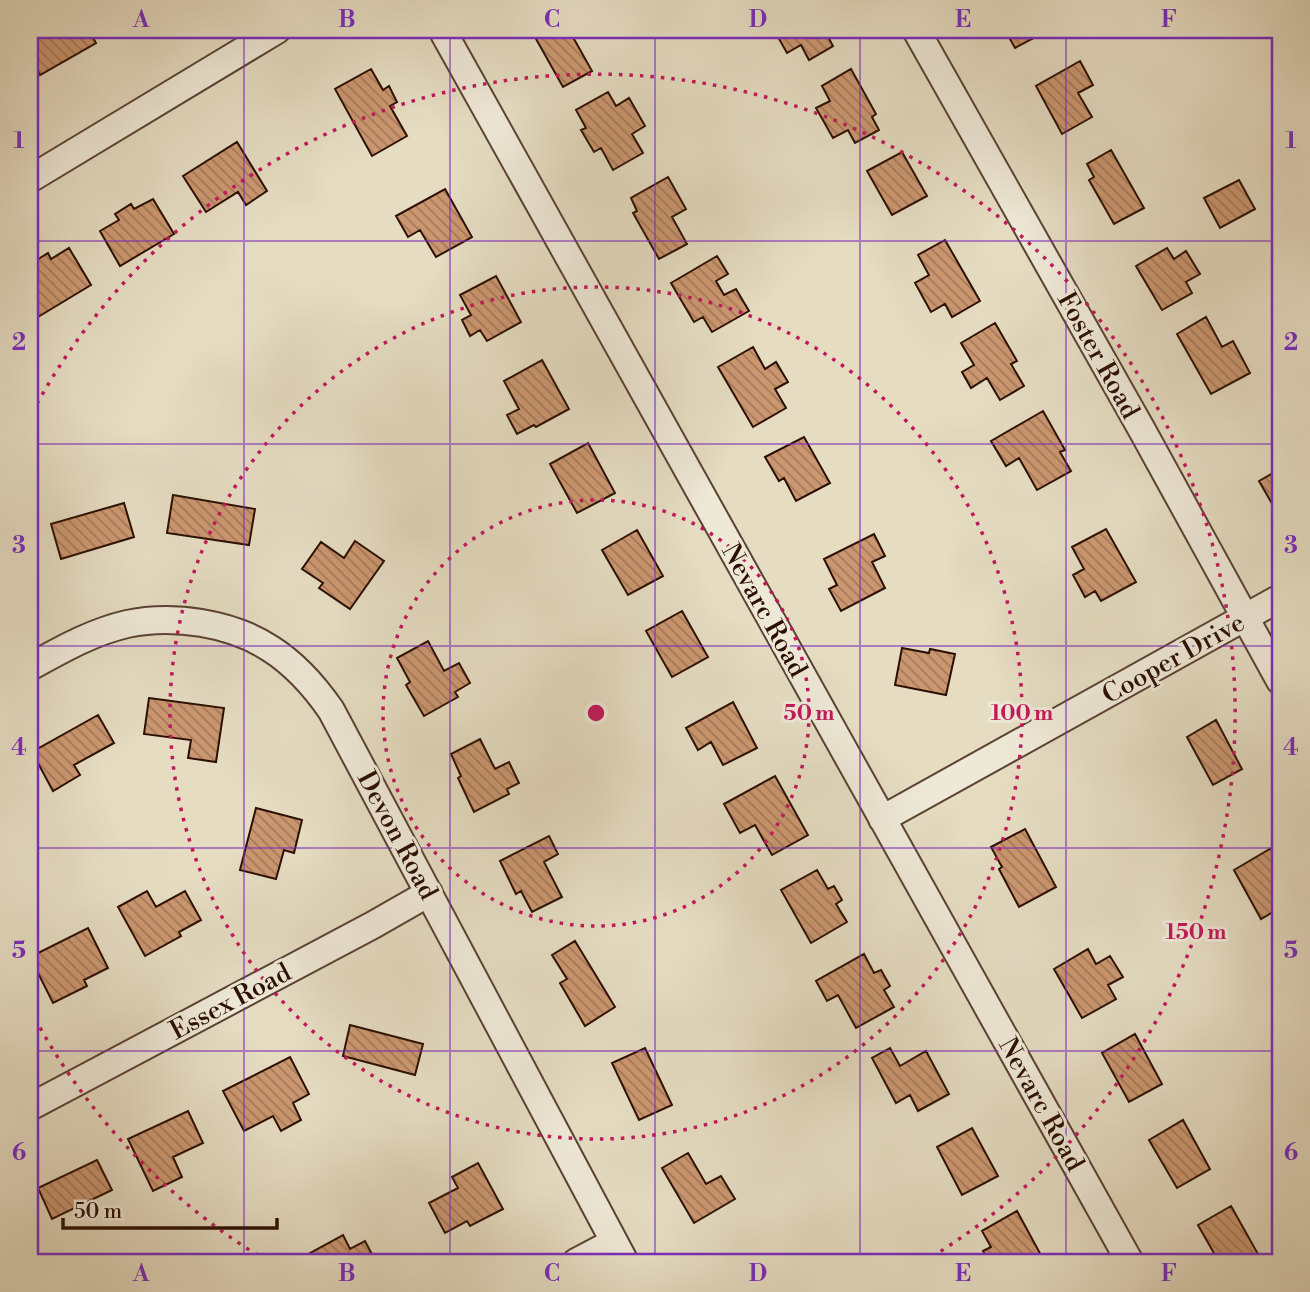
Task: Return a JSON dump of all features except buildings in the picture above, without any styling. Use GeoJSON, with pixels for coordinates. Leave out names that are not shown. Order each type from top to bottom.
{"type":"FeatureCollection","features":[{"type":"Feature","properties":{"kind":"street"},"geometry":{"type":"LineString","coordinates":[[30,178],[277,30]]}},
{"type":"Feature","properties":{"kind":"street","name":"Nevarc Road"},"geometry":{"type":"LineString","coordinates":[[442,30],[1130,1262]]}},
{"type":"Feature","properties":{"kind":"street","name":"Foster Road"},"geometry":{"type":"LineString","coordinates":[[916,30],[1135,417],[1280,681]]}},
{"type":"Feature","properties":{"kind":"street","name":"Cooper Drive"},"geometry":{"type":"LineString","coordinates":[[882,819],[1280,598]]}},
{"type":"Feature","properties":{"kind":"street","name":"Devon Road"},"geometry":{"type":"LineString","coordinates":[[30,667],[88,636],[128,624],[170,620],[198,622],[238,632],[271,649],[302,673],[331,710],[620,1252]]}},
{"type":"Feature","properties":{"kind":"street","name":"Essex Road"},"geometry":{"type":"LineString","coordinates":[[30,1107],[429,893]]}},
{"type":"Feature","properties":{"kind":"street"},"geometry":{"type":"LineString","coordinates":[[576,1262],[620,1252]]}}]}
